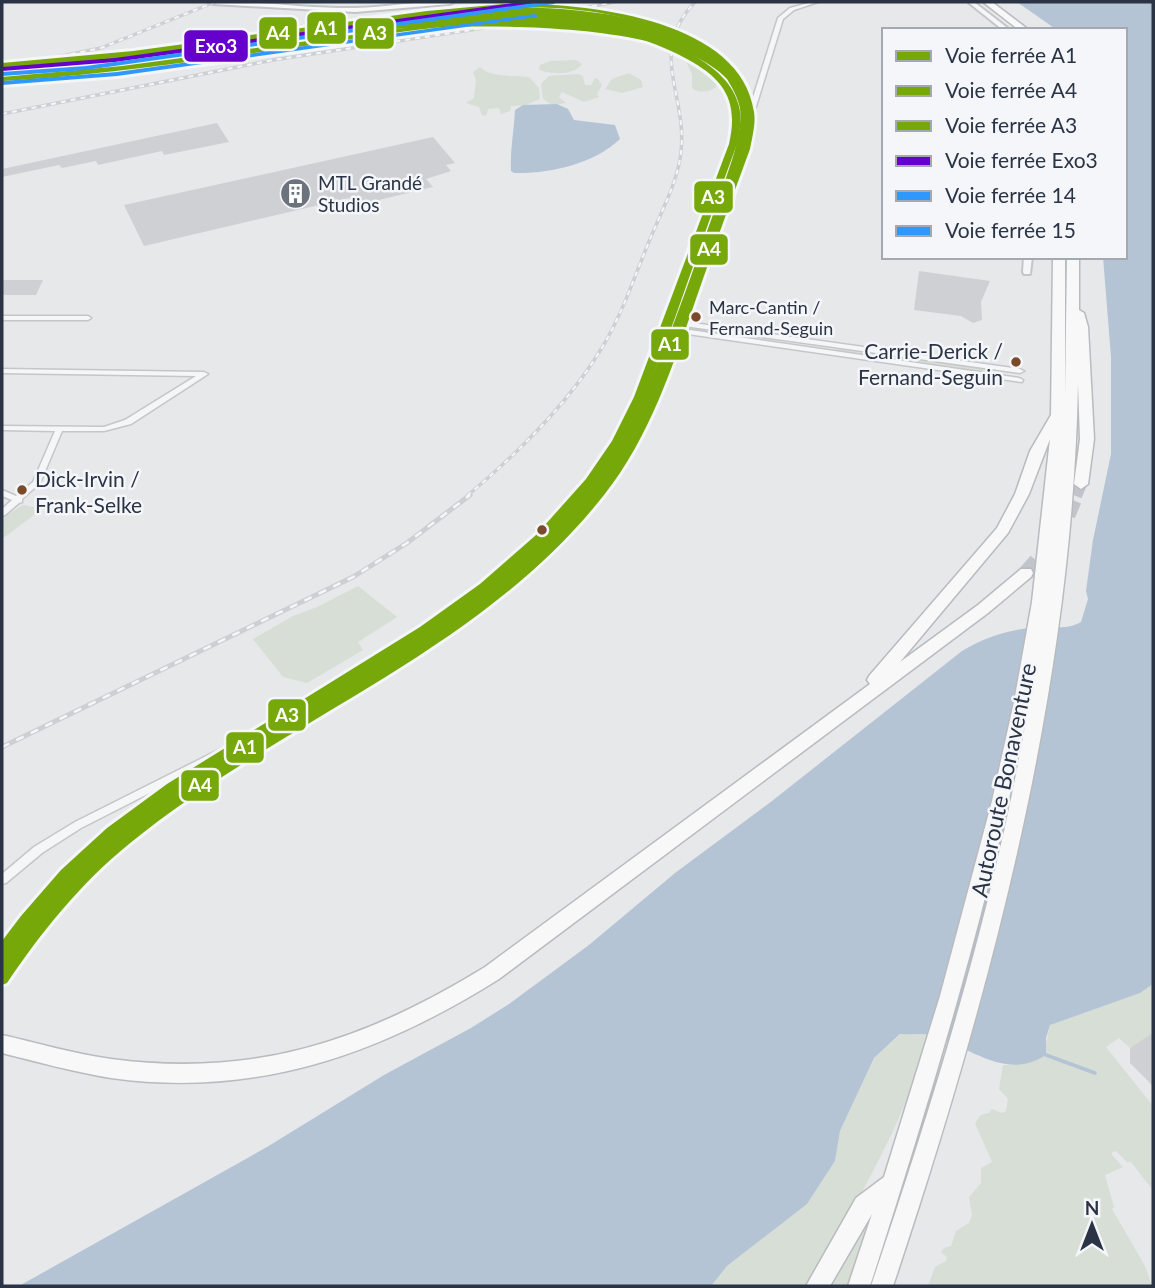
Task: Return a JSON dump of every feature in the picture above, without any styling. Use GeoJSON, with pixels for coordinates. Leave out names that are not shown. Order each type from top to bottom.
{"type":"FeatureCollection","features":[{"type":"Feature","properties":{"kind":"highway"},"geometry":{"type":"LineString","coordinates":[[979,2],[1014,28]]}},
{"type":"Feature","properties":{"kind":"highway"},"geometry":{"type":"LineString","coordinates":[[987,2],[1028,28]]}},
{"type":"Feature","properties":{"kind":"highway"},"geometry":{"type":"LineString","coordinates":[[999,2],[1029,28]]}},
{"type":"Feature","properties":{"kind":"highway","name":"Autoroute Bonaventure"},"geometry":{"type":"LineString","coordinates":[[1046,608],[1056,412],[1059,259]]}},
{"type":"Feature","properties":{"kind":"highway","name":"Autoroute Bonaventure"},"geometry":{"type":"LineString","coordinates":[[885,1281],[948,1042],[1023,700],[1046,608],[1068,468],[1073,259]]}},
{"type":"Feature","properties":{"kind":"highway"},"geometry":{"type":"LineString","coordinates":[[1073,286],[1082,327],[1087,439],[1082,484]]}},
{"type":"Feature","properties":{"kind":"highway"},"geometry":{"type":"LineString","coordinates":[[855,703],[1003,530],[1022,494],[1037,451],[1056,412]]}},
{"type":"Feature","properties":{"kind":"highway"},"geometry":{"type":"LineString","coordinates":[[2,1044],[109,1068],[184,1073],[281,1066],[316,1059],[363,1043],[415,1020],[492,973],[983,609],[1026,573]]}},
{"type":"Feature","properties":{"kind":"highway","name":"Autoroute Bonaventure"},"geometry":{"type":"LineString","coordinates":[[859,1286],[894,1183],[948,1042]]}},
{"type":"Feature","properties":{"kind":"highway"},"geometry":{"type":"LineString","coordinates":[[817,1286],[864,1206],[894,1183]]}},
{"type":"Feature","properties":{"kind":"main road"},"geometry":{"type":"LineString","coordinates":[[213,2],[370,9],[450,2]]}},
{"type":"Feature","properties":{"kind":"main road"},"geometry":{"type":"LineString","coordinates":[[307,7],[396,2]]}},
{"type":"Feature","properties":{"kind":"street"},"geometry":{"type":"LineString","coordinates":[[2,880],[38,850],[78,825],[311,707],[374,672],[437,631],[492,589],[552,534],[603,474],[640,413],[743,139],[782,16],[792,9],[816,2]]}},
{"type":"Feature","properties":{"kind":"street"},"geometry":{"type":"LineString","coordinates":[[971,2],[1005,28]]}},
{"type":"Feature","properties":{"kind":"street"},"geometry":{"type":"LineString","coordinates":[[1027,272],[1028,259]]}},
{"type":"Feature","properties":{"kind":"street"},"geometry":{"type":"LineString","coordinates":[[2,318],[88,318]]}},
{"type":"Feature","properties":{"kind":"street"},"geometry":{"type":"LineString","coordinates":[[673,326],[1019,375]]}},
{"type":"Feature","properties":{"kind":"street"},"geometry":{"type":"LineString","coordinates":[[3,372],[204,374]]}},
{"type":"Feature","properties":{"kind":"street"},"geometry":{"type":"LineString","coordinates":[[2,428],[121,426],[204,374]]}},
{"type":"Feature","properties":{"kind":"street"},"geometry":{"type":"LineString","coordinates":[[2,513],[19,500],[38,479],[60,428]]}},
{"type":"Feature","properties":{"kind":"street"},"geometry":{"type":"LineString","coordinates":[[2,493],[19,500]]}},
{"type":"Feature","properties":{"kind":"shaded area"},"geometry":{"type":"Polygon","coordinates":[[[685,47],[694,48],[716,77],[717,86],[701,92],[692,88],[692,74],[682,53],[685,47]]]}},
{"type":"Feature","properties":{"kind":"shaded area"},"geometry":{"type":"Polygon","coordinates":[[[576,60],[582,64],[574,71],[556,73],[539,70],[540,65],[550,61],[576,60]]]}},
{"type":"Feature","properties":{"kind":"shaded area"},"geometry":{"type":"Polygon","coordinates":[[[480,67],[496,74],[529,77],[539,88],[540,99],[526,105],[511,106],[510,111],[501,114],[499,108],[488,109],[486,116],[482,115],[479,107],[466,103],[474,98],[476,80],[473,72],[480,67]]]}},
{"type":"Feature","properties":{"kind":"shaded area"},"geometry":{"type":"Polygon","coordinates":[[[629,73],[641,80],[643,87],[622,93],[605,89],[612,79],[629,73]]]}},
{"type":"Feature","properties":{"kind":"shaded area"},"geometry":{"type":"Polygon","coordinates":[[[549,76],[583,76],[585,85],[591,85],[595,78],[598,79],[602,85],[597,94],[599,97],[584,102],[562,92],[559,97],[566,103],[552,105],[543,99],[541,84],[549,76]]]}},
{"type":"Feature","properties":{"kind":"shaded area"},"geometry":{"type":"Polygon","coordinates":[[[837,347],[993,370],[992,373],[836,351],[837,347]]]}},
{"type":"Feature","properties":{"kind":"shaded area"},"geometry":{"type":"Polygon","coordinates":[[[23,505],[42,509],[2,539],[2,518],[23,505]]]}},
{"type":"Feature","properties":{"kind":"shaded area"},"geometry":{"type":"Polygon","coordinates":[[[358,586],[397,617],[358,642],[363,650],[307,683],[283,677],[253,639],[293,616],[358,586]]]}},
{"type":"Feature","properties":{"kind":"shaded area"},"geometry":{"type":"Polygon","coordinates":[[[1153,984],[1153,1034],[1130,1048],[1119,1038],[1106,1047],[1153,1106],[1153,1190],[1130,1161],[1128,1163],[1116,1151],[1112,1152],[1112,1155],[1123,1167],[1105,1175],[1114,1207],[1112,1209],[1145,1266],[1152,1286],[928,1286],[935,1267],[946,1261],[947,1257],[941,1252],[951,1246],[956,1231],[969,1223],[972,1215],[969,1197],[981,1183],[981,1168],[992,1162],[975,1123],[981,1115],[992,1109],[1002,1113],[1006,1111],[1008,1099],[999,1089],[1003,1065],[1014,1065],[1046,1044],[1050,1025],[1059,1020],[1140,993],[1153,984]]]}},
{"type":"Feature","properties":{"kind":"shaded area"},"geometry":{"type":"Polygon","coordinates":[[[901,1034],[930,1035],[906,1101],[877,1164],[808,1286],[711,1286],[727,1266],[807,1204],[835,1161],[840,1131],[874,1058],[901,1034]]]}},
{"type":"Feature","properties":{"kind":"shaded area"},"geometry":{"type":"Polygon","coordinates":[[[863,1223],[867,1226],[847,1286],[825,1286],[863,1223]]]}},
{"type":"Feature","properties":{"kind":"water"},"geometry":{"type":"Polygon","coordinates":[[[1017,2],[1153,2],[1153,984],[1140,993],[1050,1025],[1046,1038],[1046,1055],[1017,1065],[989,1060],[933,1036],[900,1034],[874,1058],[840,1131],[835,1161],[807,1204],[727,1266],[711,1286],[19,1286],[267,1147],[384,1075],[471,1028],[509,1004],[589,945],[675,873],[772,801],[962,651],[1004,633],[1031,628],[1063,627],[1081,622],[1088,599],[1086,591],[1093,540],[1111,454],[1111,357],[1103,259],[1127,259],[1127,28],[1054,28],[1017,2]]]}},
{"type":"Feature","properties":{"kind":"water"},"geometry":{"type":"Polygon","coordinates":[[[557,104],[568,109],[574,120],[615,125],[620,139],[597,155],[570,166],[542,172],[514,173],[511,171],[511,163],[515,110],[523,105],[557,104]]]}},
{"type":"Feature","properties":{"kind":"building"},"geometry":{"type":"Polygon","coordinates":[[[217,123],[229,142],[164,155],[162,151],[98,165],[96,161],[62,168],[59,165],[2,177],[2,169],[217,123]]]}},
{"type":"Feature","properties":{"kind":"building","name":"MTL Grandé Studios"},"geometry":{"type":"Polygon","coordinates":[[[433,137],[455,163],[446,165],[451,171],[426,179],[433,187],[354,206],[349,198],[144,246],[124,205],[433,137]]]}},
{"type":"Feature","properties":{"kind":"building"},"geometry":{"type":"Polygon","coordinates":[[[919,271],[990,281],[981,302],[982,320],[973,323],[961,316],[914,310],[919,271]]]}},
{"type":"Feature","properties":{"kind":"building"},"geometry":{"type":"Polygon","coordinates":[[[2,280],[43,280],[36,295],[2,295],[2,280]]]}},
{"type":"Feature","properties":{"kind":"building"},"geometry":{"type":"Polygon","coordinates":[[[1153,1033],[1153,1086],[1130,1063],[1130,1048],[1153,1033]]]}},
{"type":"Feature","properties":{"kind":"waterway"},"geometry":{"type":"LineString","coordinates":[[1046,1055],[1095,1073]]}},
{"type":"Feature","properties":{"kind":"tunnel"},"geometry":{"type":"LineString","coordinates":[[1076,496],[1081,484]]}},
{"type":"Feature","properties":{"kind":"tunnel"},"geometry":{"type":"LineString","coordinates":[[1026,573],[1058,537],[1076,495]]}},
{"type":"Feature","properties":{"kind":"railway"},"geometry":{"type":"LineString","coordinates":[[2,68],[101,48],[215,2]]}},
{"type":"Feature","properties":{"kind":"railway"},"geometry":{"type":"LineString","coordinates":[[2,114],[273,60],[477,29],[614,2]]}},
{"type":"Feature","properties":{"kind":"railway"},"geometry":{"type":"LineString","coordinates":[[467,496],[505,463],[558,407],[589,367],[616,321],[678,170],[682,137],[671,59],[673,40],[680,21],[695,2]]}},
{"type":"Feature","properties":{"kind":"railway"},"geometry":{"type":"LineString","coordinates":[[2,747],[353,577],[407,543],[470,495]]}},
{"type":"Feature","properties":{"kind":"rail line","name":"Exo3"},"geometry":{"type":"LineString","coordinates":[[2,69],[115,60],[533,2]]}},
{"type":"Feature","properties":{"kind":"rail line","name":"14"},"geometry":{"type":"LineString","coordinates":[[2,74],[86,68],[554,2]]}},
{"type":"Feature","properties":{"kind":"rail line","name":"A4"},"geometry":{"type":"LineString","coordinates":[[2,65],[133,53],[453,10],[556,6],[622,15],[692,40],[721,59],[742,83],[751,113],[746,149],[660,383],[628,452],[599,494],[565,532],[528,566],[490,599],[449,629],[365,684],[209,779],[122,841],[61,900],[2,978]]}},
{"type":"Feature","properties":{"kind":"rail line","name":"A1"},"geometry":{"type":"LineString","coordinates":[[2,67],[127,55],[467,10],[533,9],[599,15],[676,35],[694,44],[724,68],[739,94],[744,111],[736,160],[666,356],[632,430],[591,493],[542,546],[488,592],[430,634],[248,746],[130,827],[78,875],[2,963]]}},
{"type":"Feature","properties":{"kind":"rail line","name":"15"},"geometry":{"type":"LineString","coordinates":[[3,83],[117,74],[535,16]]}},
{"type":"Feature","properties":{"kind":"rail line","name":"A3"},"geometry":{"type":"LineString","coordinates":[[2,953],[52,889],[112,832],[171,788],[362,670],[484,587],[540,538],[590,482],[617,441],[649,374],[733,144],[737,120],[733,98],[721,80],[702,64],[664,44],[624,30],[583,22],[541,19],[456,23],[122,68],[3,79]]}},
{"type":"Feature","properties":{"kind":"place","name":"MTL Grandé Studios"},"geometry":{"type":"Point","coordinates":[295,193]}},
{"type":"Feature","properties":{"kind":"place","name":"Marc-Cantin / Fernand-Seguin"},"geometry":{"type":"Point","coordinates":[696,317]}},
{"type":"Feature","properties":{"kind":"place","name":"Carrie-Derick / Fernand-Seguin"},"geometry":{"type":"Point","coordinates":[1016,362]}},
{"type":"Feature","properties":{"kind":"place","name":"Dick-Irvin / Frank-Selke"},"geometry":{"type":"Point","coordinates":[22,490]}}]}
